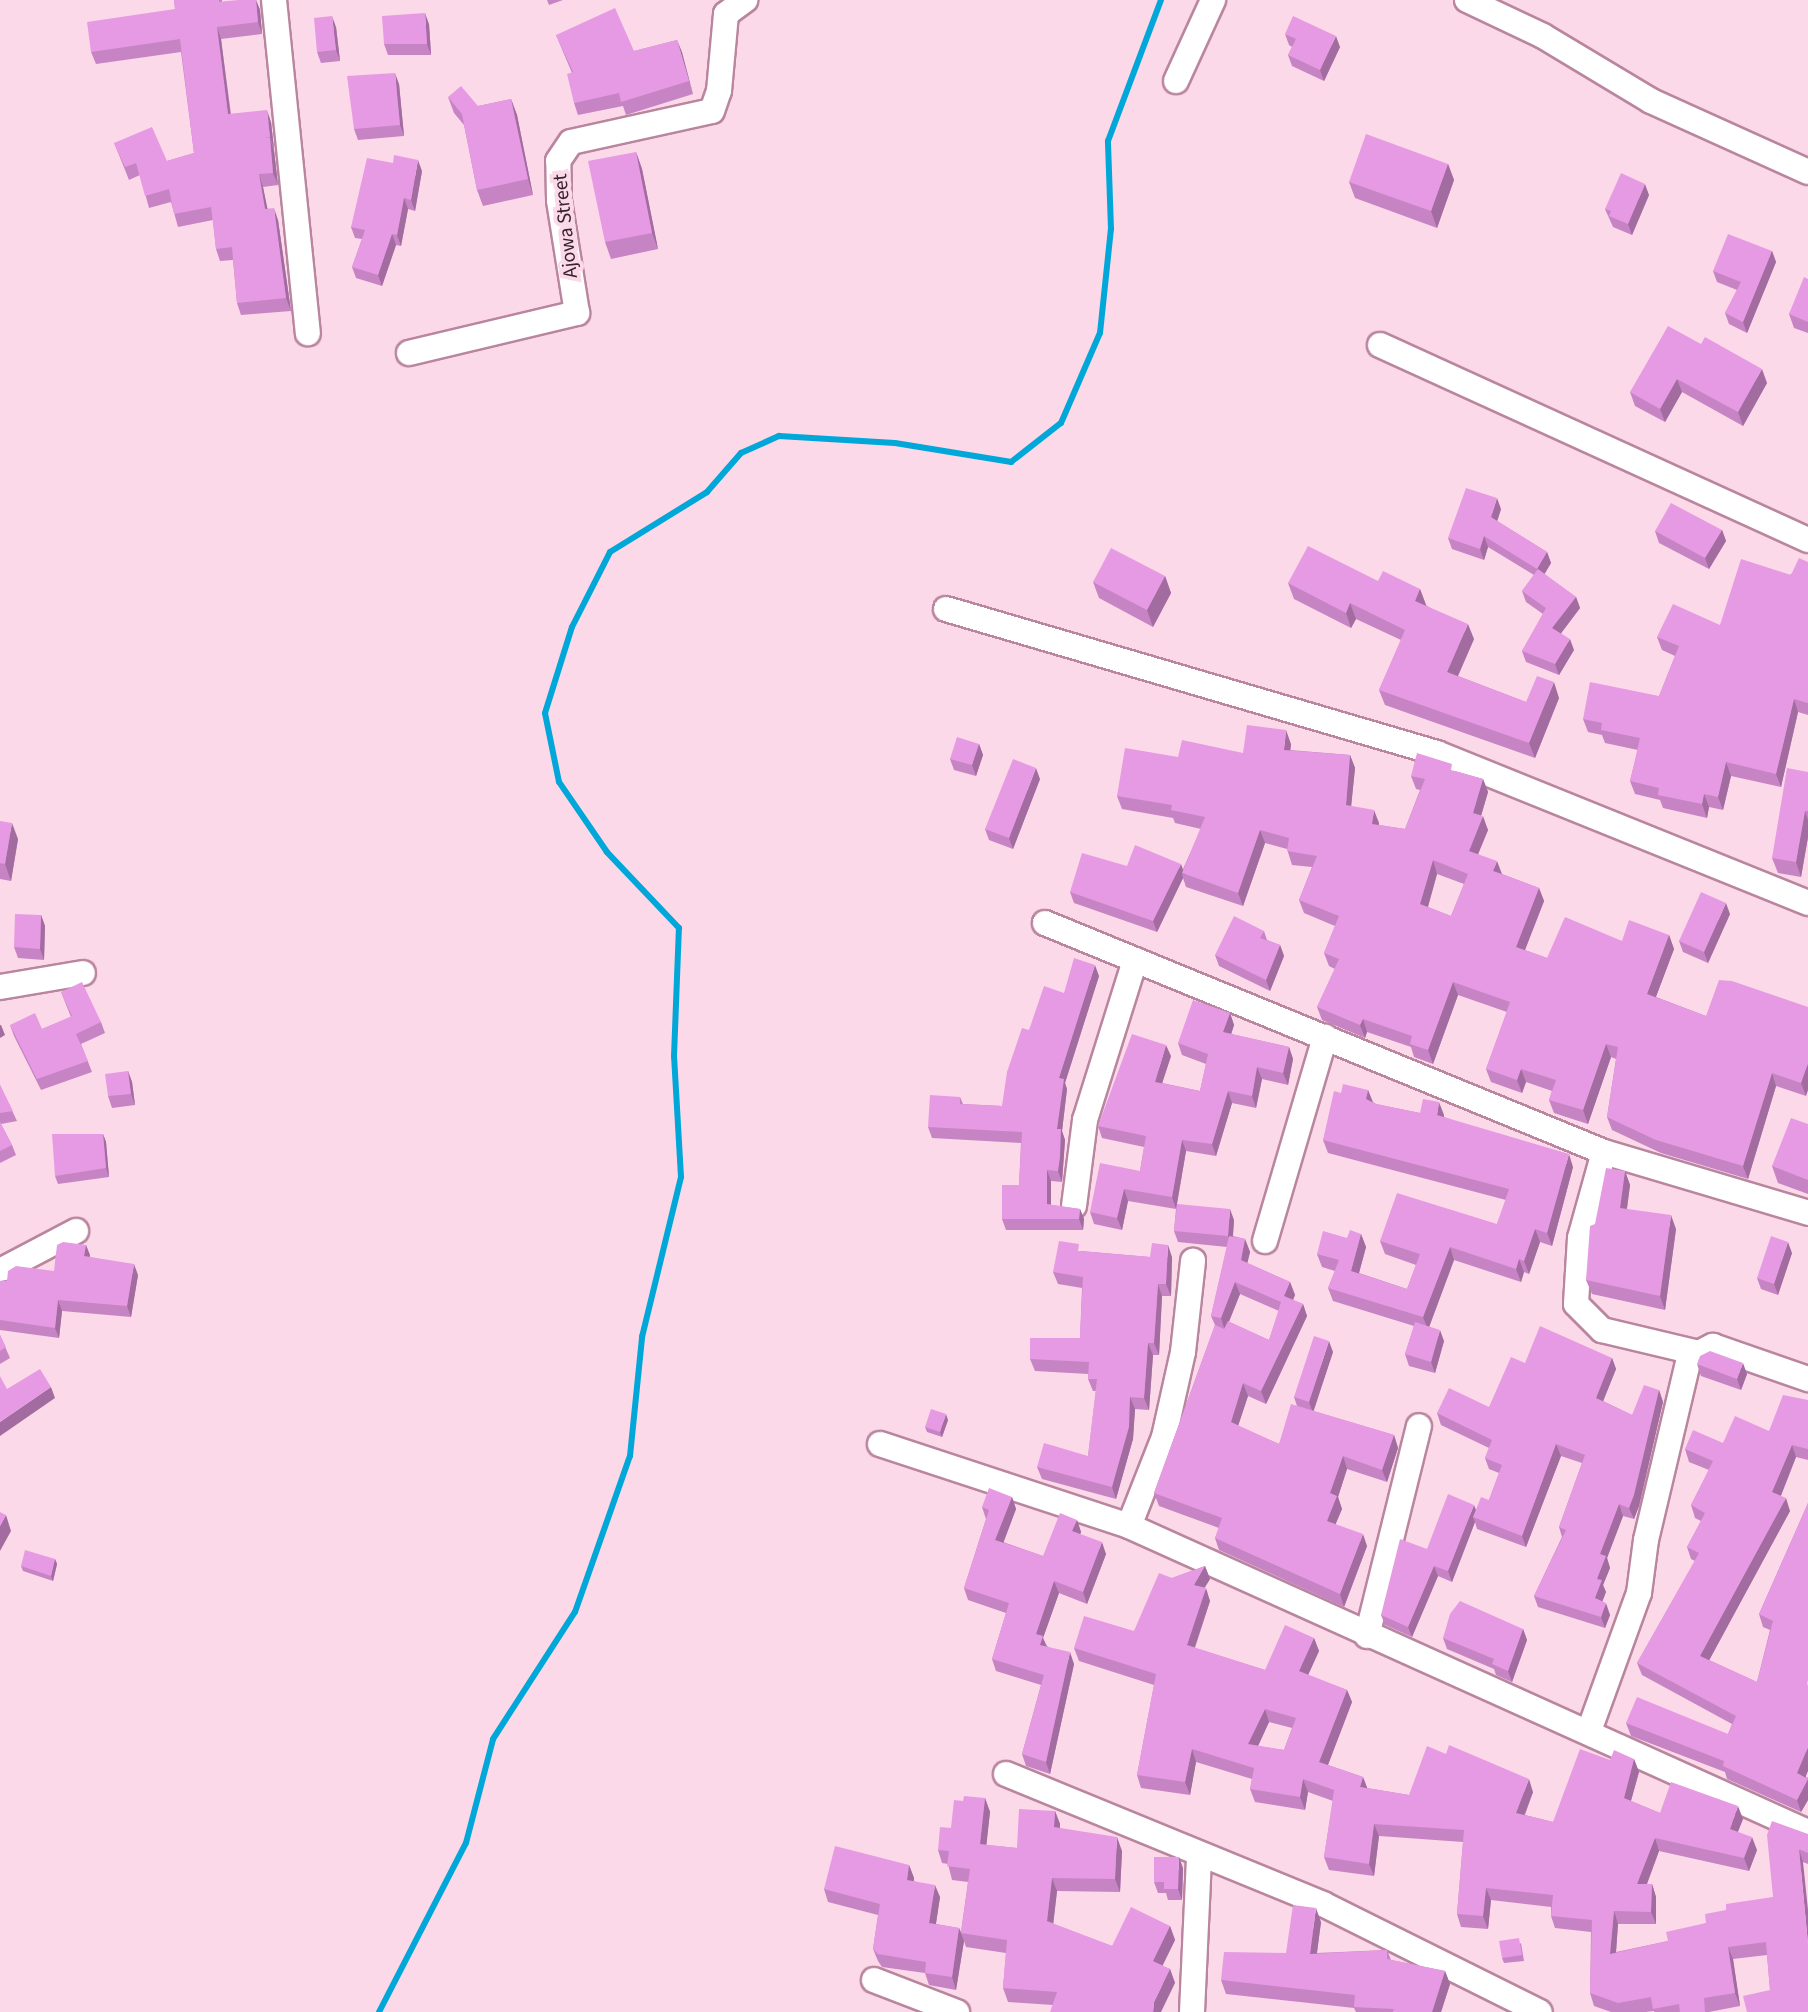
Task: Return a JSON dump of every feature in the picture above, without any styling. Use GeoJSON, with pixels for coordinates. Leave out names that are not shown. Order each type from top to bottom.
{"type":"FeatureCollection","features":[{"type":"Feature","properties":{"kind":"street"},"geometry":{"type":"LineString","coordinates":[[274,0],[308,333]]}},
{"type":"Feature","properties":{"kind":"street","name":"Ajowa Street"},"geometry":{"type":"LineString","coordinates":[[409,353],[577,313],[559,200],[558,161],[571,142],[712,111],[719,91],[726,14],[745,0]]}},
{"type":"Feature","properties":{"kind":"street"},"geometry":{"type":"LineString","coordinates":[[1176,81],[1213,0]]}},
{"type":"Feature","properties":{"kind":"street"},"geometry":{"type":"LineString","coordinates":[[1467,0],[1543,36],[1651,101],[1808,172]]}},
{"type":"Feature","properties":{"kind":"street"},"geometry":{"type":"LineString","coordinates":[[1380,345],[1808,540]]}},
{"type":"Feature","properties":{"kind":"street"},"geometry":{"type":"LineString","coordinates":[[946,609],[1437,753],[1808,903]]}},
{"type":"Feature","properties":{"kind":"street"},"geometry":{"type":"LineString","coordinates":[[1045,923],[1604,1152],[1808,1213]]}},
{"type":"Feature","properties":{"kind":"street"},"geometry":{"type":"LineString","coordinates":[[1074,1206],[1085,1120],[1135,960]]}},
{"type":"Feature","properties":{"kind":"street"},"geometry":{"type":"LineString","coordinates":[[0,987],[83,973]]}},
{"type":"Feature","properties":{"kind":"street"},"geometry":{"type":"LineString","coordinates":[[1265,1241],[1325,1037]]}},
{"type":"Feature","properties":{"kind":"street"},"geometry":{"type":"LineString","coordinates":[[1604,1152],[1580,1238],[1576,1304],[1602,1330],[1694,1352],[1713,1346],[1808,1379]]}},
{"type":"Feature","properties":{"kind":"street"},"geometry":{"type":"LineString","coordinates":[[0,1271],[76,1231]]}},
{"type":"Feature","properties":{"kind":"street"},"geometry":{"type":"LineString","coordinates":[[1129,1526],[1164,1437],[1183,1352],[1193,1261]]}},
{"type":"Feature","properties":{"kind":"street"},"geometry":{"type":"LineString","coordinates":[[1589,1731],[1639,1593],[1646,1540],[1694,1352]]}},
{"type":"Feature","properties":{"kind":"street"},"geometry":{"type":"LineString","coordinates":[[1367,1636],[1419,1426]]}},
{"type":"Feature","properties":{"kind":"street"},"geometry":{"type":"LineString","coordinates":[[880,1444],[1129,1526],[1367,1636],[1589,1731],[1808,1832]]}},
{"type":"Feature","properties":{"kind":"street"},"geometry":{"type":"LineString","coordinates":[[1006,1774],[1323,1904],[1540,2012]]}},
{"type":"Feature","properties":{"kind":"street"},"geometry":{"type":"LineString","coordinates":[[1192,2012],[1199,1855]]}},
{"type":"Feature","properties":{"kind":"street"},"geometry":{"type":"LineString","coordinates":[[874,1980],[957,2012]]}},
{"type":"Feature","properties":{"kind":"building"},"geometry":{"type":"Polygon","coordinates":[[[174,0],[256,0],[258,22],[217,27],[228,114],[267,110],[270,137],[265,137],[270,138],[273,173],[259,174],[265,209],[274,208],[286,298],[237,303],[232,247],[216,249],[211,207],[174,214],[169,189],[145,196],[136,163],[125,167],[114,143],[152,127],[167,161],[194,153],[180,39],[91,52],[87,22],[175,9],[174,0]]]}},
{"type":"Feature","properties":{"kind":"building"},"geometry":{"type":"Polygon","coordinates":[[[615,8],[634,51],[677,40],[689,81],[621,102],[619,93],[574,103],[567,74],[573,72],[556,35],[615,8]]]}},
{"type":"Feature","properties":{"kind":"building"},"geometry":{"type":"Polygon","coordinates":[[[425,13],[427,44],[384,44],[382,16],[425,13]]]}},
{"type":"Feature","properties":{"kind":"building"},"geometry":{"type":"Polygon","coordinates":[[[332,16],[336,50],[317,52],[314,18],[332,16]]]}},
{"type":"Feature","properties":{"kind":"building"},"geometry":{"type":"Polygon","coordinates":[[[1293,16],[1336,36],[1320,70],[1288,55],[1296,39],[1285,34],[1293,16]]]}},
{"type":"Feature","properties":{"kind":"building"},"geometry":{"type":"Polygon","coordinates":[[[395,73],[400,125],[354,129],[347,76],[395,73]]]}},
{"type":"Feature","properties":{"kind":"building"},"geometry":{"type":"Polygon","coordinates":[[[461,86],[478,106],[511,99],[528,179],[477,190],[462,114],[448,97],[461,86]]]}},
{"type":"Feature","properties":{"kind":"building"},"geometry":{"type":"Polygon","coordinates":[[[1366,134],[1448,164],[1431,211],[1349,182],[1366,134]]]}},
{"type":"Feature","properties":{"kind":"building"},"geometry":{"type":"Polygon","coordinates":[[[636,152],[652,233],[605,242],[588,161],[636,152]]]}},
{"type":"Feature","properties":{"kind":"building"},"geometry":{"type":"Polygon","coordinates":[[[394,155],[418,160],[411,200],[404,198],[397,235],[392,234],[378,275],[352,267],[365,230],[351,227],[367,158],[393,163],[394,155]]]}},
{"type":"Feature","properties":{"kind":"building"},"geometry":{"type":"Polygon","coordinates":[[[1621,173],[1645,184],[1628,224],[1609,216],[1611,211],[1605,209],[1621,173]]]}},
{"type":"Feature","properties":{"kind":"building"},"geometry":{"type":"Polygon","coordinates":[[[1728,234],[1772,251],[1743,322],[1725,313],[1741,282],[1713,271],[1728,234]]]}},
{"type":"Feature","properties":{"kind":"building"},"geometry":{"type":"Polygon","coordinates":[[[1804,277],[1808,279],[1808,322],[1789,314],[1804,277]]]}},
{"type":"Feature","properties":{"kind":"building"},"geometry":{"type":"Polygon","coordinates":[[[1668,326],[1701,344],[1705,337],[1762,369],[1738,412],[1677,379],[1660,409],[1630,392],[1668,326]]]}},
{"type":"Feature","properties":{"kind":"building"},"geometry":{"type":"Polygon","coordinates":[[[1466,488],[1497,498],[1491,517],[1547,552],[1537,569],[1484,536],[1480,549],[1448,538],[1466,488]]]}},
{"type":"Feature","properties":{"kind":"building"},"geometry":{"type":"Polygon","coordinates":[[[1671,503],[1722,530],[1705,558],[1655,531],[1671,503]]]}},
{"type":"Feature","properties":{"kind":"building"},"geometry":{"type":"Polygon","coordinates":[[[1308,546],[1378,581],[1383,571],[1420,589],[1415,601],[1468,624],[1447,672],[1526,702],[1537,676],[1554,682],[1529,743],[1379,690],[1405,630],[1350,603],[1346,613],[1288,583],[1308,546]]]}},
{"type":"Feature","properties":{"kind":"building"},"geometry":{"type":"Polygon","coordinates":[[[1111,548],[1165,576],[1147,610],[1093,582],[1111,548]]]}},
{"type":"Feature","properties":{"kind":"building"},"geometry":{"type":"Polygon","coordinates":[[[1799,558],[1808,562],[1808,703],[1794,699],[1776,774],[1726,762],[1718,797],[1704,794],[1702,804],[1658,795],[1659,788],[1630,781],[1640,738],[1601,730],[1602,723],[1583,719],[1590,682],[1659,696],[1679,646],[1657,637],[1673,604],[1720,625],[1741,559],[1791,575],[1799,558]]]}},
{"type":"Feature","properties":{"kind":"building"},"geometry":{"type":"Polygon","coordinates":[[[1538,569],[1576,597],[1552,628],[1570,639],[1555,664],[1522,651],[1546,608],[1522,591],[1538,569]]]}},
{"type":"Feature","properties":{"kind":"building"},"geometry":{"type":"Polygon","coordinates":[[[1247,725],[1286,730],[1284,750],[1350,755],[1346,805],[1374,810],[1372,824],[1405,829],[1425,779],[1411,776],[1417,753],[1452,764],[1451,770],[1483,779],[1473,813],[1483,816],[1469,851],[1497,861],[1493,871],[1539,888],[1516,947],[1547,958],[1565,917],[1622,941],[1629,920],[1669,935],[1647,994],[1706,1016],[1719,980],[1732,981],[1808,1007],[1808,1063],[1801,1083],[1772,1073],[1743,1166],[1656,1140],[1607,1117],[1618,1047],[1606,1044],[1583,1110],[1549,1100],[1556,1080],[1521,1069],[1517,1080],[1486,1069],[1510,1002],[1453,982],[1428,1050],[1410,1044],[1412,1036],[1363,1019],[1360,1025],[1317,1007],[1339,959],[1324,953],[1339,916],[1299,900],[1317,856],[1287,851],[1289,838],[1260,830],[1238,893],[1182,873],[1205,817],[1171,810],[1172,805],[1117,796],[1125,748],[1178,757],[1182,740],[1243,753],[1247,725]],[[1433,860],[1420,904],[1451,916],[1468,874],[1433,860]]]}},
{"type":"Feature","properties":{"kind":"building"},"geometry":{"type":"Polygon","coordinates":[[[957,737],[979,744],[972,765],[950,759],[957,737]]]}},
{"type":"Feature","properties":{"kind":"building"},"geometry":{"type":"Polygon","coordinates":[[[1013,759],[1036,768],[1009,838],[985,829],[1013,759]]]}},
{"type":"Feature","properties":{"kind":"building"},"geometry":{"type":"Polygon","coordinates":[[[1787,768],[1808,772],[1808,811],[1805,811],[1796,862],[1772,858],[1787,768]]]}},
{"type":"Feature","properties":{"kind":"building"},"geometry":{"type":"Polygon","coordinates":[[[0,821],[12,823],[5,864],[0,863],[0,821]]]}},
{"type":"Feature","properties":{"kind":"building"},"geometry":{"type":"Polygon","coordinates":[[[1135,845],[1181,864],[1153,921],[1070,892],[1082,853],[1127,866],[1135,845]]]}},
{"type":"Feature","properties":{"kind":"building"},"geometry":{"type":"Polygon","coordinates":[[[1701,892],[1726,903],[1704,952],[1679,941],[1701,892]]]}},
{"type":"Feature","properties":{"kind":"building"},"geometry":{"type":"Polygon","coordinates":[[[15,914],[41,915],[40,949],[14,947],[15,914]]]}},
{"type":"Feature","properties":{"kind":"building"},"geometry":{"type":"Polygon","coordinates":[[[1234,916],[1264,931],[1260,938],[1280,945],[1266,980],[1215,955],[1234,916]]]}},
{"type":"Feature","properties":{"kind":"building"},"geometry":{"type":"Polygon","coordinates":[[[1074,958],[1095,965],[1059,1078],[1064,1079],[1057,1129],[1061,1129],[1060,1157],[1058,1171],[1047,1170],[1047,1204],[1080,1209],[1079,1219],[1002,1219],[1002,1185],[1019,1185],[1022,1132],[928,1127],[930,1095],[960,1097],[960,1104],[1002,1106],[1007,1072],[1022,1028],[1029,1030],[1044,986],[1064,993],[1074,958]]]}},
{"type":"Feature","properties":{"kind":"building"},"geometry":{"type":"Polygon","coordinates":[[[82,982],[101,1022],[76,1034],[88,1061],[37,1079],[10,1025],[35,1013],[42,1029],[72,1016],[61,992],[82,982]]]}},
{"type":"Feature","properties":{"kind":"building"},"geometry":{"type":"Polygon","coordinates":[[[1193,1000],[1230,1013],[1223,1032],[1289,1047],[1283,1073],[1257,1067],[1252,1096],[1228,1091],[1212,1144],[1182,1140],[1172,1197],[1124,1189],[1117,1218],[1090,1212],[1100,1163],[1140,1171],[1146,1136],[1098,1126],[1132,1034],[1166,1045],[1155,1082],[1200,1091],[1208,1054],[1178,1043],[1193,1000]]]}},
{"type":"Feature","properties":{"kind":"building"},"geometry":{"type":"Polygon","coordinates":[[[128,1071],[131,1094],[108,1096],[105,1074],[128,1071]]]}},
{"type":"Feature","properties":{"kind":"building"},"geometry":{"type":"Polygon","coordinates":[[[1343,1084],[1368,1090],[1366,1099],[1376,1104],[1420,1113],[1423,1099],[1439,1102],[1437,1115],[1569,1154],[1547,1233],[1535,1229],[1524,1261],[1519,1259],[1516,1269],[1450,1247],[1423,1317],[1328,1288],[1339,1260],[1317,1254],[1323,1231],[1347,1238],[1350,1230],[1361,1234],[1351,1271],[1407,1289],[1420,1254],[1380,1241],[1397,1193],[1497,1224],[1509,1189],[1323,1140],[1334,1091],[1341,1093],[1343,1084]]]}},
{"type":"Feature","properties":{"kind":"building"},"geometry":{"type":"Polygon","coordinates":[[[0,1085],[13,1111],[0,1113],[0,1085]]]}},
{"type":"Feature","properties":{"kind":"building"},"geometry":{"type":"Polygon","coordinates":[[[1791,1118],[1808,1124],[1808,1180],[1772,1166],[1791,1118]]]}},
{"type":"Feature","properties":{"kind":"building"},"geometry":{"type":"Polygon","coordinates":[[[0,1122],[12,1145],[0,1151],[0,1122]]]}},
{"type":"Feature","properties":{"kind":"building"},"geometry":{"type":"Polygon","coordinates":[[[52,1134],[103,1134],[106,1168],[55,1176],[52,1134]]]}},
{"type":"Feature","properties":{"kind":"building"},"geometry":{"type":"Polygon","coordinates":[[[1606,1168],[1625,1171],[1620,1208],[1671,1215],[1660,1296],[1586,1280],[1590,1226],[1595,1224],[1606,1168]]]}},
{"type":"Feature","properties":{"kind":"building"},"geometry":{"type":"Polygon","coordinates":[[[1177,1204],[1230,1209],[1228,1236],[1174,1231],[1177,1204]]]}},
{"type":"Feature","properties":{"kind":"building"},"geometry":{"type":"Polygon","coordinates":[[[1229,1236],[1245,1239],[1241,1260],[1290,1282],[1284,1296],[1303,1304],[1261,1391],[1243,1383],[1231,1422],[1279,1444],[1291,1404],[1394,1435],[1382,1470],[1343,1456],[1330,1493],[1337,1496],[1327,1521],[1363,1534],[1340,1594],[1215,1538],[1222,1518],[1154,1493],[1215,1325],[1224,1329],[1228,1321],[1269,1340],[1281,1302],[1235,1282],[1221,1318],[1211,1316],[1229,1236]]]}},
{"type":"Feature","properties":{"kind":"building"},"geometry":{"type":"Polygon","coordinates":[[[1771,1236],[1788,1242],[1774,1284],[1757,1278],[1771,1236]]]}},
{"type":"Feature","properties":{"kind":"building"},"geometry":{"type":"Polygon","coordinates":[[[1059,1241],[1079,1244],[1078,1251],[1150,1257],[1152,1243],[1168,1245],[1166,1284],[1158,1284],[1154,1343],[1148,1343],[1144,1398],[1130,1397],[1129,1427],[1112,1487],[1037,1467],[1044,1443],[1088,1456],[1097,1379],[1088,1379],[1089,1362],[1030,1359],[1030,1338],[1080,1338],[1083,1277],[1053,1272],[1059,1241]]]}},
{"type":"Feature","properties":{"kind":"building"},"geometry":{"type":"Polygon","coordinates":[[[63,1242],[86,1245],[84,1256],[134,1264],[127,1306],[58,1300],[55,1328],[0,1320],[0,1281],[7,1281],[8,1271],[16,1266],[54,1271],[57,1245],[63,1242]]]}},
{"type":"Feature","properties":{"kind":"building"},"geometry":{"type":"Polygon","coordinates":[[[1415,1322],[1440,1330],[1431,1362],[1405,1354],[1415,1322]]]}},
{"type":"Feature","properties":{"kind":"building"},"geometry":{"type":"Polygon","coordinates":[[[1540,1326],[1612,1358],[1596,1398],[1632,1415],[1644,1385],[1659,1390],[1634,1495],[1629,1508],[1619,1504],[1600,1554],[1606,1556],[1597,1579],[1602,1580],[1595,1598],[1606,1603],[1601,1617],[1534,1596],[1566,1530],[1559,1527],[1585,1455],[1556,1444],[1522,1536],[1473,1517],[1481,1497],[1489,1500],[1502,1465],[1485,1458],[1492,1440],[1437,1413],[1449,1388],[1489,1407],[1511,1357],[1525,1363],[1540,1326]]]}},
{"type":"Feature","properties":{"kind":"building"},"geometry":{"type":"Polygon","coordinates":[[[0,1335],[6,1347],[0,1351],[0,1335]]]}},
{"type":"Feature","properties":{"kind":"building"},"geometry":{"type":"Polygon","coordinates":[[[1314,1336],[1329,1341],[1309,1402],[1294,1397],[1314,1336]]]}},
{"type":"Feature","properties":{"kind":"building"},"geometry":{"type":"Polygon","coordinates":[[[1710,1351],[1743,1363],[1737,1379],[1697,1364],[1700,1356],[1710,1351]]]}},
{"type":"Feature","properties":{"kind":"building"},"geometry":{"type":"Polygon","coordinates":[[[40,1369],[51,1387],[0,1422],[0,1376],[7,1389],[40,1369]]]}},
{"type":"Feature","properties":{"kind":"building"},"geometry":{"type":"Polygon","coordinates":[[[1783,1395],[1808,1400],[1808,1449],[1792,1445],[1772,1492],[1786,1498],[1700,1656],[1757,1682],[1773,1621],[1759,1614],[1808,1503],[1808,1747],[1797,1773],[1808,1779],[1797,1800],[1723,1766],[1724,1761],[1626,1723],[1637,1697],[1728,1734],[1736,1716],[1637,1663],[1699,1553],[1687,1547],[1705,1513],[1691,1505],[1713,1461],[1685,1449],[1693,1430],[1723,1443],[1735,1416],[1769,1431],[1783,1395]]]}},
{"type":"Feature","properties":{"kind":"building"},"geometry":{"type":"Polygon","coordinates":[[[931,1409],[946,1414],[940,1432],[925,1427],[931,1409]]]}},
{"type":"Feature","properties":{"kind":"building"},"geometry":{"type":"Polygon","coordinates":[[[989,1488],[1012,1497],[995,1540],[1043,1556],[1060,1513],[1077,1520],[1072,1531],[1102,1542],[1083,1592],[1054,1581],[1036,1634],[1043,1636],[1040,1645],[1070,1652],[1046,1762],[1022,1754],[1044,1675],[992,1659],[1009,1603],[964,1588],[989,1510],[982,1507],[989,1488]]]}},
{"type":"Feature","properties":{"kind":"building"},"geometry":{"type":"Polygon","coordinates":[[[1448,1494],[1474,1505],[1448,1571],[1434,1566],[1408,1627],[1381,1615],[1400,1539],[1427,1549],[1448,1494]]]}},
{"type":"Feature","properties":{"kind":"building"},"geometry":{"type":"Polygon","coordinates":[[[0,1512],[6,1515],[0,1526],[0,1512]]]}},
{"type":"Feature","properties":{"kind":"building"},"geometry":{"type":"Polygon","coordinates":[[[25,1550],[55,1559],[51,1576],[21,1566],[25,1550]]]}},
{"type":"Feature","properties":{"kind":"building"},"geometry":{"type":"Polygon","coordinates":[[[1205,1566],[1194,1585],[1206,1588],[1187,1645],[1265,1670],[1285,1625],[1314,1638],[1299,1671],[1347,1690],[1319,1762],[1363,1777],[1360,1787],[1409,1795],[1427,1746],[1446,1754],[1449,1745],[1529,1779],[1516,1813],[1553,1822],[1580,1749],[1610,1760],[1614,1750],[1634,1759],[1624,1798],[1660,1813],[1671,1782],[1738,1806],[1730,1829],[1752,1837],[1744,1858],[1655,1838],[1637,1884],[1652,1884],[1651,1912],[1614,1911],[1610,1954],[1668,1941],[1666,1932],[1706,1923],[1705,1914],[1726,1910],[1726,1904],[1773,1897],[1767,1835],[1772,1821],[1808,1834],[1808,1853],[1799,1849],[1808,1944],[1808,2012],[1747,2012],[1743,1996],[1770,1990],[1766,1942],[1728,1947],[1735,1993],[1704,1998],[1705,2012],[1680,2012],[1679,2004],[1653,2009],[1651,1997],[1618,2003],[1590,1993],[1592,1920],[1551,1916],[1553,1895],[1486,1888],[1483,1916],[1457,1914],[1464,1830],[1374,1824],[1369,1864],[1324,1857],[1334,1790],[1303,1779],[1300,1797],[1250,1789],[1254,1768],[1192,1749],[1185,1782],[1137,1775],[1156,1674],[1074,1648],[1084,1616],[1134,1631],[1159,1573],[1172,1578],[1205,1566]],[[1265,1709],[1248,1744],[1284,1750],[1296,1718],[1265,1709]]]}},
{"type":"Feature","properties":{"kind":"building"},"geometry":{"type":"Polygon","coordinates":[[[1460,1601],[1523,1629],[1508,1671],[1492,1664],[1494,1659],[1443,1638],[1450,1614],[1460,1601]]]}},
{"type":"Feature","properties":{"kind":"building"},"geometry":{"type":"Polygon","coordinates":[[[964,1796],[985,1798],[980,1844],[1017,1848],[1019,1809],[1055,1811],[1054,1827],[1117,1837],[1115,1879],[1052,1878],[1047,1921],[1112,1946],[1131,1907],[1170,1926],[1153,1961],[1170,1969],[1154,2002],[1153,2012],[1050,2012],[1057,1992],[1003,1988],[1007,1940],[961,1933],[970,1869],[947,1866],[949,1851],[938,1850],[940,1827],[951,1828],[954,1800],[963,1801],[964,1796]]]}},
{"type":"Feature","properties":{"kind":"building"},"geometry":{"type":"Polygon","coordinates":[[[835,1846],[909,1865],[907,1880],[935,1885],[929,1923],[959,1928],[952,1977],[925,1973],[926,1962],[878,1954],[873,1949],[880,1904],[824,1889],[835,1846]]]}},
{"type":"Feature","properties":{"kind":"building"},"geometry":{"type":"Polygon","coordinates":[[[1154,1857],[1179,1857],[1178,1889],[1164,1889],[1164,1882],[1154,1882],[1154,1857]]]}},
{"type":"Feature","properties":{"kind":"building"},"geometry":{"type":"Polygon","coordinates":[[[1293,1905],[1316,1908],[1310,1954],[1387,1950],[1387,1959],[1445,1971],[1432,2012],[1393,2012],[1394,2009],[1354,2007],[1355,1995],[1221,1980],[1224,1952],[1286,1953],[1293,1905]]]}},
{"type":"Feature","properties":{"kind":"building"},"geometry":{"type":"Polygon","coordinates":[[[1519,1938],[1522,1955],[1502,1958],[1499,1941],[1519,1938]]]}},
{"type":"Feature","properties":{"kind":"waterway"},"geometry":{"type":"LineString","coordinates":[[379,2012],[466,1843],[493,1739],[575,1612],[630,1456],[642,1337],[681,1177],[674,1056],[679,928],[607,852],[559,782],[545,713],[572,627],[610,552],[707,492],[741,453],[779,436],[895,443],[1011,462],[1061,423],[1100,333],[1111,229],[1108,141],[1161,0]]}}]}
